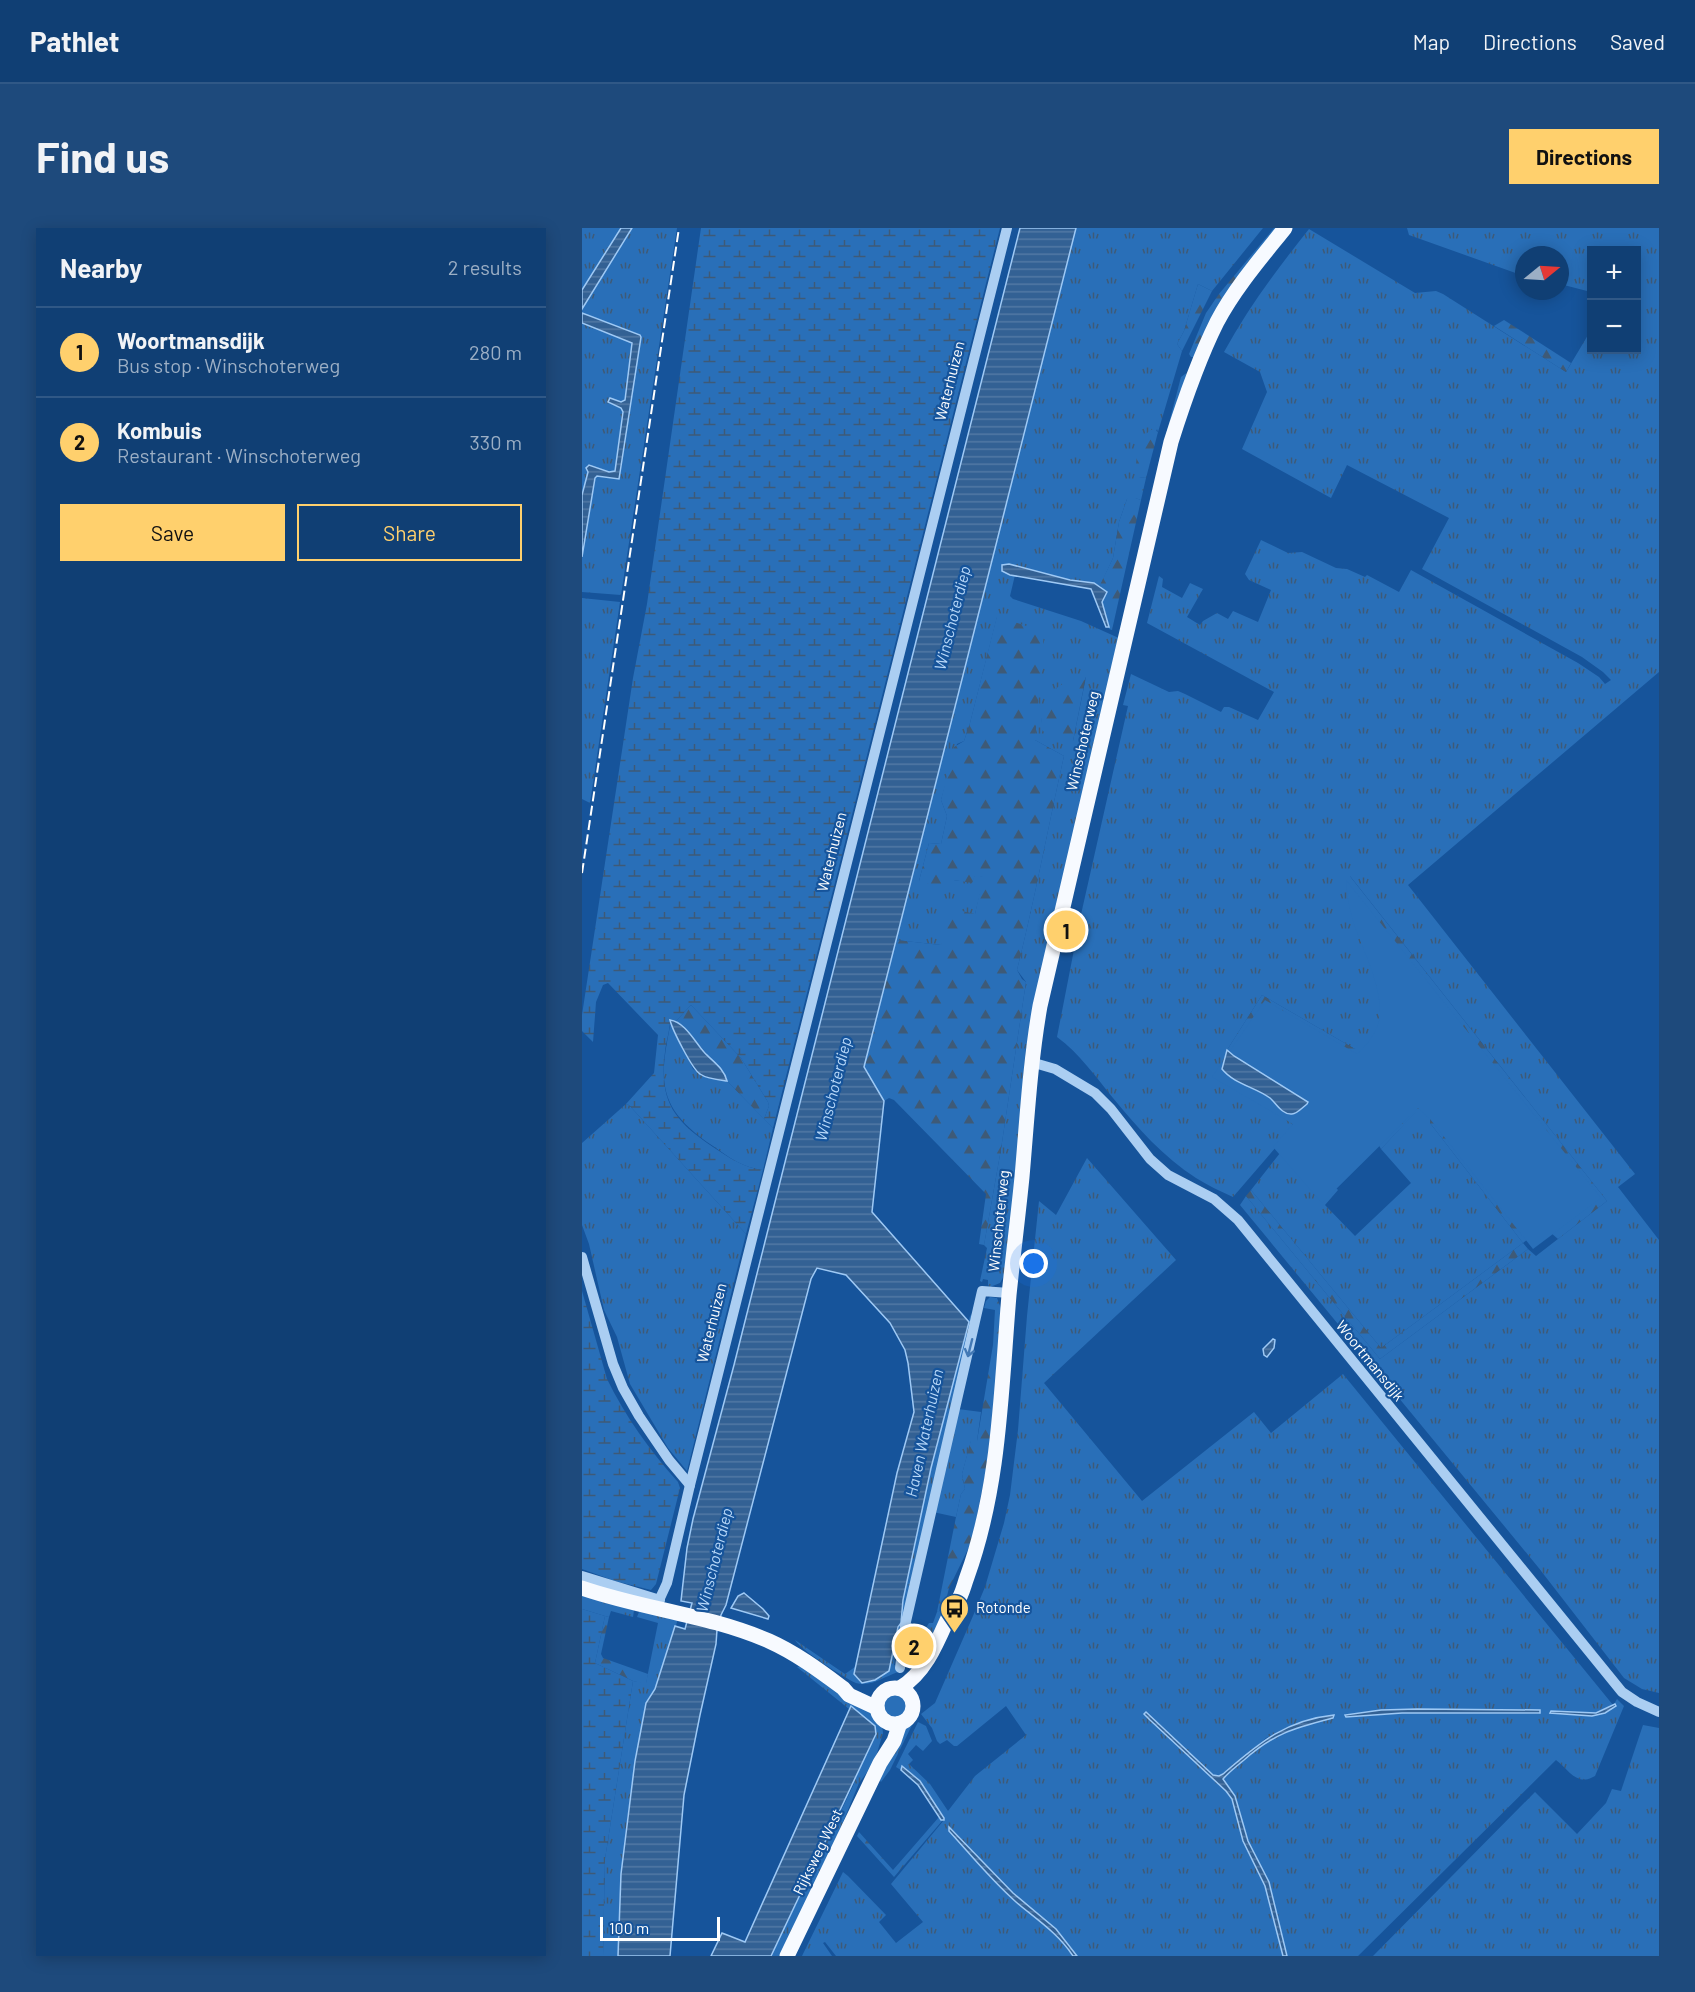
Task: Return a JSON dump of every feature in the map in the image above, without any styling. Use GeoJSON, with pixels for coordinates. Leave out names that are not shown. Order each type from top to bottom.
{"type":"FeatureCollection","features":[{"type":"Feature","properties":{"kind":"main road","name":"Winschoterweg"},"geometry":{"type":"LineString","coordinates":[[906,1693],[911,1679],[936,1644],[957,1602],[979,1539],[994,1472],[1031,1062],[1040,1006],[1170,442],[1185,398],[1218,321],[1239,287],[1285,228]]}},
{"type":"Feature","properties":{"kind":"main road"},"geometry":{"type":"LineString","coordinates":[[582,1588],[617,1600],[658,1604],[687,1616],[753,1635],[798,1657],[843,1689],[870,1695],[886,1711],[907,1720],[914,1708],[906,1693],[890,1688],[886,1711]]}},
{"type":"Feature","properties":{"kind":"main road","name":"Winschoterweg"},"geometry":{"type":"LineString","coordinates":[[906,1693],[914,1691],[932,1666],[957,1613],[957,1602]]}},
{"type":"Feature","properties":{"kind":"main road","name":"Rijksweg West"},"geometry":{"type":"LineString","coordinates":[[787,1956],[880,1763],[885,1738],[886,1711]]}},
{"type":"Feature","properties":{"kind":"street","name":"Waterhuizen"},"geometry":{"type":"LineString","coordinates":[[658,1604],[667,1583],[1007,228]]}},
{"type":"Feature","properties":{"kind":"street","name":"Woortmansdijk"},"geometry":{"type":"LineString","coordinates":[[1031,1062],[1054,1069],[1095,1093],[1111,1109],[1149,1159],[1161,1170],[1214,1199],[1238,1220],[1622,1692],[1659,1712]]}},
{"type":"Feature","properties":{"kind":"street"},"geometry":{"type":"LineString","coordinates":[[582,1257],[613,1364],[625,1393],[669,1460],[690,1485]]}},
{"type":"Feature","properties":{"kind":"street","name":"Winschoterweg"},"geometry":{"type":"LineString","coordinates":[[900,1668],[905,1626],[982,1290],[1009,1293]]}},
{"type":"Feature","properties":{"kind":"street"},"geometry":{"type":"LineString","coordinates":[[582,1576],[658,1604]]}},
{"type":"Feature","properties":{"kind":"street"},"geometry":{"type":"LineString","coordinates":[[905,1626],[923,1634],[936,1644]]}},
{"type":"Feature","properties":{"kind":"green space"},"geometry":{"type":"Polygon","coordinates":[[[582,228],[621,228],[582,290],[582,228]]]}},
{"type":"Feature","properties":{"kind":"green space"},"geometry":{"type":"Polygon","coordinates":[[[632,228],[677,228],[621,595],[582,592],[582,557],[595,478],[597,476],[619,479],[636,371],[638,334],[586,316],[582,313],[582,309],[632,228]]]}},
{"type":"Feature","properties":{"kind":"green space"},"geometry":{"type":"Polygon","coordinates":[[[701,228],[1000,228],[773,1128],[764,1119],[769,1106],[768,1102],[741,1058],[691,1005],[676,1021],[670,1020],[664,1084],[672,1108],[688,1128],[713,1147],[743,1164],[763,1170],[746,1234],[626,1104],[654,1073],[658,1035],[608,983],[603,985],[596,1002],[593,1042],[582,1031],[582,1015],[633,678],[647,604],[701,228]]]}},
{"type":"Feature","properties":{"kind":"green space"},"geometry":{"type":"Polygon","coordinates":[[[1076,228],[1263,228],[1212,291],[1198,284],[1184,331],[1177,344],[1182,351],[1158,432],[1157,429],[1139,477],[1146,478],[1141,500],[1127,499],[1119,522],[1113,558],[1100,586],[1009,564],[1010,575],[1015,575],[1010,596],[1013,599],[1081,621],[1121,639],[1026,1047],[1006,1272],[1000,1283],[990,1287],[988,1280],[980,1281],[987,1248],[984,1245],[1026,982],[1017,970],[1064,756],[1035,740],[997,617],[970,723],[964,741],[957,744],[941,800],[947,816],[941,844],[929,843],[919,881],[972,882],[975,875],[984,877],[975,914],[941,945],[896,940],[1076,228]],[[1086,677],[1061,687],[1051,697],[1041,722],[1073,741],[1086,677]]]}},
{"type":"Feature","properties":{"kind":"green space"},"geometry":{"type":"Polygon","coordinates":[[[1274,228],[1278,228],[1197,357],[1191,357],[1189,354],[1206,313],[1274,228]]]}},
{"type":"Feature","properties":{"kind":"green space"},"geometry":{"type":"Polygon","coordinates":[[[1407,228],[1659,228],[1659,672],[1408,885],[1635,1174],[1618,1187],[1659,1240],[1659,1693],[1642,1689],[1624,1678],[1538,1567],[1240,1205],[1246,1196],[1380,1359],[1528,1249],[1536,1256],[1607,1201],[1350,876],[1382,988],[1380,1046],[1355,1049],[1262,995],[1227,1050],[1222,1069],[1299,1111],[1289,1132],[1233,1197],[1196,1178],[1162,1151],[1132,1120],[1080,1058],[1057,1037],[1080,919],[1128,706],[1123,705],[1131,674],[1169,692],[1178,691],[1221,712],[1224,707],[1229,707],[1258,720],[1274,692],[1147,623],[1159,576],[1163,579],[1162,587],[1182,598],[1190,583],[1203,589],[1187,617],[1200,625],[1217,613],[1228,619],[1233,611],[1258,622],[1271,590],[1249,580],[1245,574],[1261,540],[1288,553],[1302,552],[1336,568],[1347,569],[1365,577],[1367,575],[1399,592],[1411,570],[1578,663],[1599,677],[1605,684],[1611,680],[1582,657],[1422,569],[1449,518],[1347,465],[1331,498],[1242,449],[1267,392],[1260,372],[1224,352],[1264,289],[1309,229],[1415,293],[1436,291],[1443,294],[1566,372],[1587,337],[1587,354],[1641,354],[1641,246],[1587,246],[1587,291],[1569,286],[1569,246],[1515,246],[1515,273],[1409,235],[1407,228]]]}},
{"type":"Feature","properties":{"kind":"green space"},"geometry":{"type":"Polygon","coordinates":[[[1198,284],[1212,291],[1182,351],[1177,344],[1184,331],[1198,284]]]}},
{"type":"Feature","properties":{"kind":"green space"},"geometry":{"type":"Polygon","coordinates":[[[1504,320],[1571,363],[1566,372],[1494,326],[1504,320]]]}},
{"type":"Feature","properties":{"kind":"green space"},"geometry":{"type":"Polygon","coordinates":[[[582,323],[632,343],[625,400],[621,402],[610,398],[608,402],[621,408],[623,412],[615,472],[587,465],[588,472],[582,495],[582,323]]]}},
{"type":"Feature","properties":{"kind":"green space"},"geometry":{"type":"Polygon","coordinates":[[[1192,369],[1157,469],[1181,377],[1192,369]]]}},
{"type":"Feature","properties":{"kind":"green space"},"geometry":{"type":"Polygon","coordinates":[[[1153,429],[1158,432],[1146,478],[1139,477],[1136,474],[1136,468],[1139,448],[1144,436],[1153,429]]]}},
{"type":"Feature","properties":{"kind":"green space"},"geometry":{"type":"Polygon","coordinates":[[[1130,496],[1141,500],[1112,630],[1109,629],[1102,601],[1105,597],[1100,585],[1113,558],[1119,522],[1130,496]]]}},
{"type":"Feature","properties":{"kind":"green space"},"geometry":{"type":"Polygon","coordinates":[[[582,598],[620,602],[590,803],[582,799],[582,598]]]}},
{"type":"Feature","properties":{"kind":"green space"},"geometry":{"type":"Polygon","coordinates":[[[997,616],[1044,632],[1035,740],[1064,756],[1017,970],[1026,982],[984,1245],[979,1244],[986,1194],[894,1100],[889,1098],[884,1101],[864,1067],[896,940],[941,945],[945,907],[975,914],[983,877],[975,876],[972,883],[954,880],[951,891],[919,881],[929,843],[941,844],[947,816],[941,800],[954,747],[964,741],[970,723],[997,616]]]}},
{"type":"Feature","properties":{"kind":"green space"},"geometry":{"type":"Polygon","coordinates":[[[1077,676],[1086,676],[1073,741],[1052,737],[1046,734],[1041,725],[1044,706],[1053,691],[1077,676]]]}},
{"type":"Feature","properties":{"kind":"green space"},"geometry":{"type":"Polygon","coordinates":[[[1349,875],[1607,1201],[1558,1239],[1550,1232],[1350,887],[1349,875]]]}},
{"type":"Feature","properties":{"kind":"green space"},"geometry":{"type":"Polygon","coordinates":[[[1346,880],[1601,1198],[1533,1249],[1430,1119],[1418,1108],[1322,1203],[1273,1147],[1293,1124],[1212,1077],[1265,1000],[1357,1054],[1372,1036],[1378,1026],[1380,1015],[1378,991],[1352,916],[1346,880]]]}},
{"type":"Feature","properties":{"kind":"green space"},"geometry":{"type":"Polygon","coordinates":[[[1262,995],[1355,1049],[1367,1038],[1380,1046],[1361,1055],[1234,1056],[1227,1050],[1262,995]]]}},
{"type":"Feature","properties":{"kind":"green space"},"geometry":{"type":"Polygon","coordinates":[[[691,1005],[741,1058],[768,1102],[769,1106],[764,1119],[727,1081],[727,1078],[691,1035],[676,1021],[691,1005]]]}},
{"type":"Feature","properties":{"kind":"green space"},"geometry":{"type":"Polygon","coordinates":[[[671,1022],[693,1069],[701,1075],[727,1081],[773,1128],[763,1170],[730,1158],[695,1133],[681,1120],[672,1107],[666,1093],[664,1078],[664,1062],[671,1022]]]}},
{"type":"Feature","properties":{"kind":"green space"},"geometry":{"type":"Polygon","coordinates":[[[626,1104],[746,1234],[687,1471],[668,1448],[630,1384],[617,1337],[604,1310],[589,1244],[582,1225],[582,1143],[626,1104]]]}},
{"type":"Feature","properties":{"kind":"green space"},"geometry":{"type":"Polygon","coordinates":[[[1420,1107],[1431,1117],[1430,1123],[1523,1243],[1381,1348],[1251,1190],[1284,1148],[1300,1152],[1338,1190],[1325,1205],[1355,1236],[1411,1183],[1381,1149],[1420,1107]]]}},
{"type":"Feature","properties":{"kind":"green space"},"geometry":{"type":"Polygon","coordinates":[[[1420,1107],[1381,1149],[1377,1142],[1409,1108],[1420,1107]]]}},
{"type":"Feature","properties":{"kind":"green space"},"geometry":{"type":"Polygon","coordinates":[[[1431,1117],[1528,1239],[1523,1243],[1430,1123],[1431,1117]]]}},
{"type":"Feature","properties":{"kind":"green space"},"geometry":{"type":"Polygon","coordinates":[[[1087,1158],[1176,1260],[1044,1383],[1142,1501],[1254,1412],[1271,1433],[1343,1374],[1613,1705],[1596,1713],[1551,1714],[1599,1715],[1610,1709],[1614,1704],[1617,1699],[1624,1706],[1595,1776],[1583,1780],[1578,1778],[1556,1760],[1358,1956],[1287,1956],[1269,1882],[1248,1841],[1235,1796],[1223,1781],[1252,1753],[1280,1735],[1304,1726],[1282,1730],[1266,1738],[1219,1776],[1213,1775],[1146,1712],[1176,1745],[1232,1799],[1243,1841],[1265,1886],[1283,1956],[1077,1956],[1056,1929],[1013,1893],[950,1827],[989,1875],[1015,1901],[1053,1933],[1073,1956],[836,1956],[825,1942],[823,1943],[832,1956],[802,1956],[843,1872],[886,1915],[879,1922],[896,1943],[923,1922],[891,1884],[944,1820],[918,1779],[903,1766],[901,1770],[896,1767],[918,1722],[926,1726],[932,1741],[923,1751],[916,1745],[908,1754],[913,1760],[909,1764],[930,1784],[948,1811],[975,1776],[1026,1735],[1006,1706],[957,1746],[947,1740],[940,1744],[932,1728],[921,1714],[935,1703],[973,1616],[985,1587],[1004,1523],[1018,1430],[1039,1201],[1056,1215],[1087,1158]],[[1381,1710],[1345,1715],[1346,1717],[1402,1713],[1539,1714],[1540,1711],[1381,1710]]]}},
{"type":"Feature","properties":{"kind":"green space"},"geometry":{"type":"Polygon","coordinates":[[[1251,1190],[1381,1348],[1523,1243],[1528,1249],[1380,1359],[1246,1196],[1251,1190]]]}},
{"type":"Feature","properties":{"kind":"green space"},"geometry":{"type":"Polygon","coordinates":[[[582,1291],[607,1379],[630,1420],[678,1482],[680,1488],[656,1584],[651,1590],[615,1581],[582,1569],[582,1291]]]}},
{"type":"Feature","properties":{"kind":"green space"},"geometry":{"type":"Polygon","coordinates":[[[990,1297],[997,1298],[1002,1311],[991,1444],[972,1541],[949,1588],[944,1608],[937,1612],[961,1494],[965,1489],[962,1474],[971,1440],[977,1441],[993,1345],[995,1310],[984,1308],[990,1297]]]}},
{"type":"Feature","properties":{"kind":"green space"},"geometry":{"type":"Polygon","coordinates":[[[973,1313],[894,1665],[899,1667],[898,1672],[872,1683],[862,1684],[856,1683],[814,1657],[795,1640],[845,1674],[855,1667],[855,1676],[862,1683],[875,1680],[889,1671],[898,1627],[901,1623],[903,1600],[931,1468],[970,1316],[973,1313]]]}},
{"type":"Feature","properties":{"kind":"green space"},"geometry":{"type":"Polygon","coordinates":[[[958,1409],[981,1412],[977,1441],[971,1441],[962,1474],[965,1489],[961,1494],[956,1517],[933,1512],[958,1409]]]}},
{"type":"Feature","properties":{"kind":"green space"},"geometry":{"type":"Polygon","coordinates":[[[582,1593],[634,1610],[633,1617],[611,1611],[609,1617],[582,1609],[582,1593]]]}},
{"type":"Feature","properties":{"kind":"green space"},"geometry":{"type":"Polygon","coordinates":[[[944,1608],[936,1633],[931,1637],[924,1631],[929,1623],[933,1623],[937,1612],[944,1608]]]}},
{"type":"Feature","properties":{"kind":"green space"},"geometry":{"type":"Polygon","coordinates":[[[582,1609],[605,1616],[595,1663],[633,1681],[605,1859],[603,1956],[582,1956],[582,1609]]]}},
{"type":"Feature","properties":{"kind":"green space"},"geometry":{"type":"Polygon","coordinates":[[[642,1610],[678,1619],[655,1689],[649,1697],[636,1761],[626,1826],[620,1890],[618,1956],[603,1956],[605,1859],[633,1681],[646,1683],[658,1623],[637,1617],[642,1610]]]}},
{"type":"Feature","properties":{"kind":"green space"},"geometry":{"type":"Polygon","coordinates":[[[605,1616],[609,1617],[601,1654],[603,1658],[648,1674],[646,1684],[633,1681],[595,1663],[605,1616]]]}},
{"type":"Feature","properties":{"kind":"green space"},"geometry":{"type":"Polygon","coordinates":[[[802,1666],[873,1712],[882,1725],[883,1733],[874,1763],[859,1783],[782,1956],[771,1956],[853,1786],[875,1726],[851,1706],[849,1709],[797,1667],[802,1666]]]}},
{"type":"Feature","properties":{"kind":"green space"},"geometry":{"type":"Polygon","coordinates":[[[896,1694],[904,1698],[908,1706],[904,1714],[896,1718],[888,1714],[884,1706],[888,1698],[896,1694]]]}},
{"type":"Feature","properties":{"kind":"green space"},"geometry":{"type":"Polygon","coordinates":[[[912,1720],[914,1721],[890,1770],[881,1782],[879,1779],[901,1729],[912,1720]]]}},
{"type":"Feature","properties":{"kind":"green space"},"geometry":{"type":"Polygon","coordinates":[[[1643,1725],[1659,1728],[1659,1956],[1373,1956],[1535,1792],[1577,1834],[1606,1803],[1612,1789],[1621,1791],[1643,1725]]]}},
{"type":"Feature","properties":{"kind":"green space"},"geometry":{"type":"Polygon","coordinates":[[[939,1817],[942,1821],[894,1877],[857,1836],[859,1832],[893,1870],[939,1817]]]}},
{"type":"Feature","properties":{"kind":"water"},"geometry":{"type":"Polygon","coordinates":[[[621,228],[632,228],[582,309],[582,290],[621,228]]]}},
{"type":"Feature","properties":{"kind":"water"},"geometry":{"type":"Polygon","coordinates":[[[1020,228],[1076,228],[864,1067],[884,1101],[872,1212],[969,1322],[931,1468],[903,1600],[901,1623],[898,1627],[889,1671],[875,1680],[862,1683],[854,1674],[897,1473],[914,1412],[905,1350],[890,1323],[846,1275],[817,1268],[811,1279],[726,1605],[717,1630],[684,1795],[670,1956],[618,1956],[621,1874],[635,1761],[646,1703],[655,1689],[675,1626],[685,1629],[692,1603],[681,1601],[693,1519],[734,1365],[1020,228]]]}},
{"type":"Feature","properties":{"kind":"water"},"geometry":{"type":"Polygon","coordinates":[[[582,313],[641,337],[619,479],[597,476],[595,478],[582,557],[582,495],[588,472],[586,468],[589,465],[609,472],[615,471],[623,412],[621,408],[608,402],[610,398],[621,402],[625,400],[632,343],[582,323],[582,313]]]}},
{"type":"Feature","properties":{"kind":"water"},"geometry":{"type":"Polygon","coordinates":[[[1009,564],[1070,580],[1094,583],[1107,592],[1102,602],[1109,627],[1106,627],[1091,589],[1010,575],[1002,571],[1002,565],[1009,564]]]}},
{"type":"Feature","properties":{"kind":"water"},"geometry":{"type":"Polygon","coordinates":[[[670,1020],[685,1028],[704,1052],[721,1068],[727,1081],[706,1077],[696,1071],[674,1032],[670,1020]]]}},
{"type":"Feature","properties":{"kind":"water"},"geometry":{"type":"Polygon","coordinates":[[[1227,1050],[1308,1102],[1307,1104],[1296,1113],[1288,1114],[1264,1094],[1232,1078],[1222,1069],[1227,1050]]]}},
{"type":"Feature","properties":{"kind":"water"},"geometry":{"type":"Polygon","coordinates":[[[1273,1339],[1275,1340],[1274,1348],[1267,1357],[1263,1349],[1273,1339]]]}},
{"type":"Feature","properties":{"kind":"water"},"geometry":{"type":"Polygon","coordinates":[[[744,1593],[763,1609],[769,1616],[768,1619],[731,1608],[738,1596],[744,1593]]]}},
{"type":"Feature","properties":{"kind":"water"},"geometry":{"type":"Polygon","coordinates":[[[1615,1704],[1616,1706],[1605,1713],[1592,1716],[1550,1713],[1551,1711],[1596,1713],[1615,1704]]]}},
{"type":"Feature","properties":{"kind":"water"},"geometry":{"type":"Polygon","coordinates":[[[851,1706],[875,1726],[876,1734],[771,1956],[711,1956],[722,1933],[745,1942],[851,1706]]]}},
{"type":"Feature","properties":{"kind":"water"},"geometry":{"type":"Polygon","coordinates":[[[1381,1710],[1540,1710],[1540,1713],[1402,1713],[1346,1717],[1345,1715],[1381,1710]]]}},
{"type":"Feature","properties":{"kind":"water"},"geometry":{"type":"Polygon","coordinates":[[[1146,1712],[1213,1775],[1219,1776],[1273,1735],[1301,1722],[1334,1715],[1333,1718],[1275,1737],[1230,1771],[1223,1779],[1235,1796],[1248,1841],[1269,1882],[1287,1956],[1283,1956],[1265,1886],[1243,1841],[1232,1799],[1144,1714],[1146,1712]]]}},
{"type":"Feature","properties":{"kind":"water"},"geometry":{"type":"Polygon","coordinates":[[[902,1766],[920,1781],[944,1820],[941,1820],[918,1785],[901,1770],[902,1766]]]}},
{"type":"Feature","properties":{"kind":"water"},"geometry":{"type":"Polygon","coordinates":[[[949,1827],[1013,1893],[1056,1929],[1077,1956],[1073,1956],[1054,1933],[998,1885],[949,1831],[949,1827]]]}},
{"type":"Feature","properties":{"kind":"railway"},"geometry":{"type":"LineString","coordinates":[[582,873],[679,228]]}},
{"type":"Feature","properties":{"kind":"place","name":"Woortmansdijk"},"geometry":{"type":"Point","coordinates":[1066,930]}},
{"type":"Feature","properties":{"kind":"place","name":"Rotonde"},"geometry":{"type":"Point","coordinates":[955,1634]}},
{"type":"Feature","properties":{"kind":"place","name":"Kombuis"},"geometry":{"type":"Point","coordinates":[914,1646]}},
{"type":"Feature","properties":{"kind":"water label","name":"Winschoterdiep"},"geometry":{"type":"Point","coordinates":[952,618]}},
{"type":"Feature","properties":{"kind":"water label","name":"Winschoterdiep"},"geometry":{"type":"Point","coordinates":[833,1089]}},
{"type":"Feature","properties":{"kind":"water label","name":"Haven Waterhuizen"},"geometry":{"type":"Point","coordinates":[924,1433]}},
{"type":"Feature","properties":{"kind":"water label","name":"Winschoterdiep"},"geometry":{"type":"Point","coordinates":[714,1560]}}]}
